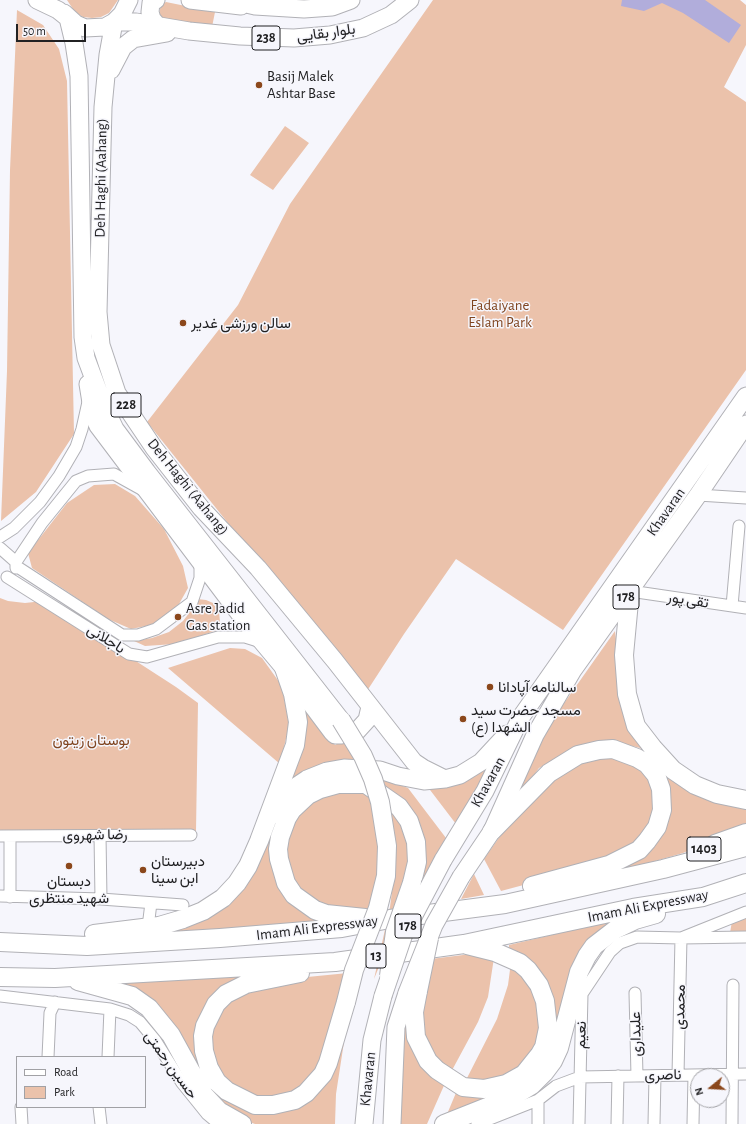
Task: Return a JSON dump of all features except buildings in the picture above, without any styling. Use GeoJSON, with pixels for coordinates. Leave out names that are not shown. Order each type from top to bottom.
{"type":"FeatureCollection","features":[{"type":"Feature","properties":{"kind":"highway"},"geometry":{"type":"LineString","coordinates":[[630,591],[624,654],[627,694],[636,726],[673,770],[695,785],[717,794],[746,800]]}},
{"type":"Feature","properties":{"kind":"highway"},"geometry":{"type":"LineString","coordinates":[[53,943],[88,935],[159,926],[183,919],[204,911],[223,898],[237,883],[248,866],[267,821],[295,745],[298,722],[293,694],[284,668]]}},
{"type":"Feature","properties":{"kind":"highway"},"geometry":{"type":"LineString","coordinates":[[334,962],[290,976],[246,984],[226,994],[216,1004],[205,1026],[203,1036],[204,1051],[209,1068],[217,1082],[227,1091],[255,1105],[273,1105],[296,1100],[314,1086],[323,1074],[338,1034],[354,970],[378,908],[386,876],[387,846],[380,802],[373,779],[363,756],[341,720]]}},
{"type":"Feature","properties":{"kind":"highway"},"geometry":{"type":"LineString","coordinates":[[463,909],[502,894],[609,865],[630,855],[647,841],[657,827],[662,810],[661,789],[656,775],[647,764],[632,755],[613,749],[585,753],[567,760],[549,773],[492,831]]}},
{"type":"Feature","properties":{"kind":"highway"},"geometry":{"type":"LineString","coordinates":[[389,976],[395,932],[412,884],[417,852],[416,842],[409,821],[399,807],[366,784],[338,784],[320,789],[299,802],[287,818],[280,837],[278,849],[279,859],[286,883],[294,894],[315,910],[326,914],[390,919]]}},
{"type":"Feature","properties":{"kind":"highway","name":"1403"},"geometry":{"type":"LineString","coordinates":[[663,869],[709,846],[746,833]]}},
{"type":"Feature","properties":{"kind":"highway","name":"Imam Ali Expressway"},"geometry":{"type":"LineString","coordinates":[[0,942],[53,943],[87,946],[220,938],[342,928],[390,919],[520,900],[663,869],[746,847]]}},
{"type":"Feature","properties":{"kind":"highway","name":"Imam Ali Expressway"},"geometry":{"type":"LineString","coordinates":[[0,977],[55,978],[334,962],[464,944],[633,908],[703,897],[746,883]]}},
{"type":"Feature","properties":{"kind":"highway"},"geometry":{"type":"LineString","coordinates":[[444,1124],[520,1093],[544,1073],[559,1048],[579,972],[586,956],[603,938],[616,929],[635,920],[659,914],[703,897],[746,896]]}},
{"type":"Feature","properties":{"kind":"highway"},"geometry":{"type":"LineString","coordinates":[[429,938],[412,992],[416,1037],[428,1061],[448,1078],[463,1087],[484,1089],[498,1087],[512,1081],[530,1068],[544,1046],[548,1028],[545,1001],[539,985],[528,970],[520,963],[495,952],[464,944]]}},
{"type":"Feature","properties":{"kind":"highway"},"geometry":{"type":"LineString","coordinates":[[55,978],[81,982],[132,996],[149,1008],[170,1035],[204,1096],[219,1111],[242,1124]]}},
{"type":"Feature","properties":{"kind":"main road","name":"بلوار بقایی"},"geometry":{"type":"LineString","coordinates":[[37,0],[58,10],[76,24],[85,28],[100,28],[114,22],[136,22],[189,31],[262,38],[294,38],[330,35],[363,28],[391,15],[410,0]]}},
{"type":"Feature","properties":{"kind":"main road"},"geometry":{"type":"LineString","coordinates":[[57,0],[61,10],[68,18]]}},
{"type":"Feature","properties":{"kind":"main road"},"geometry":{"type":"LineString","coordinates":[[114,22],[122,14],[129,0]]}},
{"type":"Feature","properties":{"kind":"main road"},"geometry":{"type":"LineString","coordinates":[[156,0],[152,3],[150,12],[152,19],[159,27]]}},
{"type":"Feature","properties":{"kind":"main road"},"geometry":{"type":"LineString","coordinates":[[190,0],[255,6]]}},
{"type":"Feature","properties":{"kind":"main road","name":"بلوار بقایی"},"geometry":{"type":"LineString","coordinates":[[229,0],[255,6],[304,9],[332,7],[351,0]]}},
{"type":"Feature","properties":{"kind":"main road","name":"Deh Haghi (Aahang)"},"geometry":{"type":"LineString","coordinates":[[68,18],[74,42],[79,76],[82,318],[88,363],[104,406],[115,429],[147,472],[341,720]]}},
{"type":"Feature","properties":{"kind":"main road","name":"Deh Haghi (Aahang)"},"geometry":{"type":"LineString","coordinates":[[114,22],[108,55],[103,107],[98,312],[101,345],[117,393],[154,448],[201,508],[258,568],[414,762],[445,779]]}},
{"type":"Feature","properties":{"kind":"main road"},"geometry":{"type":"LineString","coordinates":[[103,107],[110,72],[123,47],[133,39],[189,31]]}},
{"type":"Feature","properties":{"kind":"main road"},"geometry":{"type":"LineString","coordinates":[[88,363],[93,415],[98,426],[148,495],[261,643],[284,668],[335,735],[357,731],[364,726],[370,707]]}},
{"type":"Feature","properties":{"kind":"main road","name":"Khavaran"},"geometry":{"type":"LineString","coordinates":[[364,1124],[372,1040],[389,976],[404,934],[443,860],[486,791],[522,717],[746,396]]}},
{"type":"Feature","properties":{"kind":"main road","name":"Khavaran"},"geometry":{"type":"LineString","coordinates":[[429,938],[442,908],[492,831],[535,735],[573,670],[743,433]]}},
{"type":"Feature","properties":{"kind":"main road"},"geometry":{"type":"LineString","coordinates":[[267,821],[295,787],[307,779],[327,771],[344,768],[380,770],[398,776],[424,781],[445,779],[460,775],[481,762],[522,717]]}},
{"type":"Feature","properties":{"kind":"main road","name":"Khavaran"},"geometry":{"type":"LineString","coordinates":[[392,1124],[396,1027],[412,992]]}},
{"type":"Feature","properties":{"kind":"street"},"geometry":{"type":"LineString","coordinates":[[0,537],[14,528],[40,502],[59,476],[76,447],[82,429],[90,393]]}},
{"type":"Feature","properties":{"kind":"street"},"geometry":{"type":"LineString","coordinates":[[4,576],[16,571],[16,564],[42,523],[76,481],[88,476],[114,474],[128,480],[148,495]]}},
{"type":"Feature","properties":{"kind":"street"},"geometry":{"type":"LineString","coordinates":[[698,495],[746,498]]}},
{"type":"Feature","properties":{"kind":"street"},"geometry":{"type":"LineString","coordinates":[[732,606],[739,526]]}},
{"type":"Feature","properties":{"kind":"street","name":"باجلانی"},"geometry":{"type":"LineString","coordinates":[[0,548],[16,564],[122,635],[138,635],[156,629],[192,602],[200,578],[200,562]]}},
{"type":"Feature","properties":{"kind":"street","name":"باجلانی"},"geometry":{"type":"LineString","coordinates":[[4,576],[129,654],[147,657],[218,637],[245,637],[261,643]]}},
{"type":"Feature","properties":{"kind":"street","name":"تقی پور"},"geometry":{"type":"LineString","coordinates":[[630,591],[746,608]]}},
{"type":"Feature","properties":{"kind":"street"},"geometry":{"type":"LineString","coordinates":[[100,835],[101,898]]}},
{"type":"Feature","properties":{"kind":"street","name":"رضا شهروی"},"geometry":{"type":"LineString","coordinates":[[5,837],[100,835],[191,836]]}},
{"type":"Feature","properties":{"kind":"street"},"geometry":{"type":"LineString","coordinates":[[5,837],[5,897],[101,898],[183,905]]}},
{"type":"Feature","properties":{"kind":"street"},"geometry":{"type":"LineString","coordinates":[[149,918],[151,902]]}},
{"type":"Feature","properties":{"kind":"street"},"geometry":{"type":"LineString","coordinates":[[681,938],[746,912]]}},
{"type":"Feature","properties":{"kind":"street","name":"نعیم"},"geometry":{"type":"LineString","coordinates":[[579,1124],[582,994],[610,952],[620,943],[637,937],[681,938]]}},
{"type":"Feature","properties":{"kind":"street"},"geometry":{"type":"LineString","coordinates":[[681,938],[746,937]]}},
{"type":"Feature","properties":{"kind":"street","name":"محمدی"},"geometry":{"type":"LineString","coordinates":[[678,1075],[681,938]]}},
{"type":"Feature","properties":{"kind":"street"},"geometry":{"type":"LineString","coordinates":[[732,1124],[734,985]]}},
{"type":"Feature","properties":{"kind":"street","name":"علیداری"},"geometry":{"type":"LineString","coordinates":[[634,993],[636,1076]]}},
{"type":"Feature","properties":{"kind":"street","name":"حسین رحمتی"},"geometry":{"type":"LineString","coordinates":[[0,996],[110,1009],[128,1015],[140,1022],[155,1040],[182,1083],[208,1114],[219,1124]]}},
{"type":"Feature","properties":{"kind":"street"},"geometry":{"type":"LineString","coordinates":[[48,1056],[50,1013],[55,1002]]}},
{"type":"Feature","properties":{"kind":"street"},"geometry":{"type":"LineString","coordinates":[[108,1056],[110,1009]]}},
{"type":"Feature","properties":{"kind":"street","name":"ناصری"},"geometry":{"type":"LineString","coordinates":[[732,1074],[746,1074]]}},
{"type":"Feature","properties":{"kind":"street","name":"ناصری"},"geometry":{"type":"LineString","coordinates":[[580,1076],[690,1075]]}},
{"type":"Feature","properties":{"kind":"street"},"geometry":{"type":"LineString","coordinates":[[477,1124],[538,1100],[556,1086],[580,1076]]}},
{"type":"Feature","properties":{"kind":"street"},"geometry":{"type":"LineString","coordinates":[[617,1124],[618,1076]]}},
{"type":"Feature","properties":{"kind":"street"},"geometry":{"type":"LineString","coordinates":[[654,1124],[655,1076]]}},
{"type":"Feature","properties":{"kind":"street"},"geometry":{"type":"LineString","coordinates":[[538,1100],[538,1124]]}},
{"type":"Feature","properties":{"kind":"street"},"geometry":{"type":"LineString","coordinates":[[21,1108],[22,1124]]}},
{"type":"Feature","properties":{"kind":"street"},"geometry":{"type":"LineString","coordinates":[[99,1108],[101,1124]]}},
{"type":"Feature","properties":{"kind":"street"},"geometry":{"type":"LineString","coordinates":[[693,1108],[693,1124]]}},
{"type":"Feature","properties":{"kind":"green space"},"geometry":{"type":"Polygon","coordinates":[[[67,0],[118,0],[109,13],[101,17],[92,18],[83,17],[75,12],[67,0]]]}},
{"type":"Feature","properties":{"kind":"green space","name":"Fadaiyane Eslam Park"},"geometry":{"type":"Polygon","coordinates":[[[433,0],[740,0],[746,5],[746,45],[724,87],[746,102],[746,370],[563,630],[456,559],[365,694],[147,422],[238,305],[290,204],[433,0]]]}},
{"type":"Feature","properties":{"kind":"green space"},"geometry":{"type":"Polygon","coordinates":[[[166,2],[215,12],[212,27],[163,20],[159,14],[161,5],[166,2]]]}},
{"type":"Feature","properties":{"kind":"green space"},"geometry":{"type":"Polygon","coordinates":[[[17,10],[43,25],[59,49],[67,81],[74,434],[36,492],[1,521],[7,371],[10,170],[17,10]]]}},
{"type":"Feature","properties":{"kind":"green space"},"geometry":{"type":"Polygon","coordinates":[[[285,126],[309,143],[273,190],[250,175],[285,126]]]}},
{"type":"Feature","properties":{"kind":"green space"},"geometry":{"type":"Polygon","coordinates":[[[115,484],[135,496],[164,529],[183,566],[188,588],[179,604],[156,624],[131,629],[108,619],[32,568],[28,553],[67,503],[94,485],[115,484]]]}},
{"type":"Feature","properties":{"kind":"green space","name":"بوستان زیتون"},"geometry":{"type":"Polygon","coordinates":[[[0,598],[8,601],[25,603],[43,601],[176,687],[198,703],[196,831],[0,832],[0,598]]]}},
{"type":"Feature","properties":{"kind":"green space"},"geometry":{"type":"Polygon","coordinates":[[[197,599],[206,600],[213,603],[219,612],[220,622],[215,631],[175,644],[145,646],[134,641],[152,638],[169,632],[183,621],[193,608],[197,599]]]}},
{"type":"Feature","properties":{"kind":"green space"},"geometry":{"type":"Polygon","coordinates":[[[615,631],[623,696],[648,748],[746,805],[746,827],[683,853],[645,864],[572,880],[616,867],[668,820],[671,806],[668,785],[646,753],[640,748],[609,740],[592,742],[578,747],[539,768],[514,804],[543,733],[615,631]]]}},
{"type":"Feature","properties":{"kind":"green space"},"geometry":{"type":"Polygon","coordinates":[[[230,648],[245,649],[262,658],[282,686],[289,726],[280,764],[168,668],[230,648]]]}},
{"type":"Feature","properties":{"kind":"green space"},"geometry":{"type":"Polygon","coordinates":[[[299,695],[335,745],[346,739],[360,764],[290,785],[299,695]]]}},
{"type":"Feature","properties":{"kind":"green space"},"geometry":{"type":"Polygon","coordinates":[[[507,738],[456,824],[427,786],[507,738]]]}},
{"type":"Feature","properties":{"kind":"green space"},"geometry":{"type":"Polygon","coordinates":[[[597,753],[634,760],[652,781],[655,819],[634,847],[546,879],[501,891],[484,859],[498,839],[545,782],[597,753]]]}},
{"type":"Feature","properties":{"kind":"green space"},"geometry":{"type":"Polygon","coordinates":[[[382,778],[408,788],[446,838],[400,925],[420,863],[382,778]]]}},
{"type":"Feature","properties":{"kind":"green space"},"geometry":{"type":"Polygon","coordinates":[[[371,789],[381,860],[370,915],[312,905],[286,871],[286,828],[312,798],[324,792],[371,789]]]}},
{"type":"Feature","properties":{"kind":"green space"},"geometry":{"type":"Polygon","coordinates":[[[295,801],[281,880],[344,920],[310,921],[220,930],[122,934],[201,917],[280,811],[295,801]]]}},
{"type":"Feature","properties":{"kind":"green space"},"geometry":{"type":"Polygon","coordinates":[[[389,802],[413,847],[383,957],[374,979],[390,907],[394,876],[396,842],[389,802]]]}},
{"type":"Feature","properties":{"kind":"green space"},"geometry":{"type":"Polygon","coordinates":[[[474,874],[484,895],[461,899],[474,874]]]}},
{"type":"Feature","properties":{"kind":"green space"},"geometry":{"type":"Polygon","coordinates":[[[746,917],[746,933],[730,933],[732,921],[746,917]]]}},
{"type":"Feature","properties":{"kind":"green space"},"geometry":{"type":"Polygon","coordinates":[[[619,919],[605,931],[540,1072],[445,1119],[458,1088],[526,1078],[550,1005],[509,953],[509,945],[619,919]]]}},
{"type":"Feature","properties":{"kind":"green space"},"geometry":{"type":"Polygon","coordinates":[[[495,951],[488,997],[478,1022],[450,1074],[424,1050],[422,987],[431,959],[495,951]]]}},
{"type":"Feature","properties":{"kind":"green space"},"geometry":{"type":"Polygon","coordinates":[[[511,962],[536,988],[540,1041],[510,1078],[465,1082],[497,1019],[508,985],[511,962]]]}},
{"type":"Feature","properties":{"kind":"green space"},"geometry":{"type":"Polygon","coordinates":[[[292,972],[211,1004],[209,1080],[293,1108],[346,1029],[336,1094],[335,1124],[255,1124],[247,1121],[213,1099],[172,1026],[96,985],[135,981],[292,972]]]}},
{"type":"Feature","properties":{"kind":"green space"},"geometry":{"type":"Polygon","coordinates":[[[348,973],[320,1071],[291,1095],[255,1100],[220,1078],[208,1036],[228,998],[287,979],[348,973]]]}},
{"type":"Feature","properties":{"kind":"green space"},"geometry":{"type":"Polygon","coordinates":[[[411,1016],[446,1081],[427,1124],[398,1124],[403,1040],[407,1018],[411,1016]]]}},
{"type":"Feature","properties":{"kind":"shaded area"},"geometry":{"type":"Polygon","coordinates":[[[622,0],[705,0],[741,25],[729,43],[683,13],[662,3],[644,11],[621,6],[622,0]]]}},
{"type":"Feature","properties":{"kind":"place","name":"Basij Malek Ashtar Base"},"geometry":{"type":"Point","coordinates":[259,85]}},
{"type":"Feature","properties":{"kind":"place","name":"سالن ورزشی غدیر"},"geometry":{"type":"Point","coordinates":[183,323]}},
{"type":"Feature","properties":{"kind":"place","name":"Asre Jadid Gas station"},"geometry":{"type":"Point","coordinates":[178,617]}},
{"type":"Feature","properties":{"kind":"place","name":"سالنامه آپادانا"},"geometry":{"type":"Point","coordinates":[490,687]}},
{"type":"Feature","properties":{"kind":"place","name":"مسجد حضرت سید الشهدا (ع)"},"geometry":{"type":"Point","coordinates":[463,719]}},
{"type":"Feature","properties":{"kind":"place","name":"دبستان شهید منتظری"},"geometry":{"type":"Point","coordinates":[69,866]}},
{"type":"Feature","properties":{"kind":"place","name":"دبیرستان ابن سینا"},"geometry":{"type":"Point","coordinates":[143,870]}}]}
